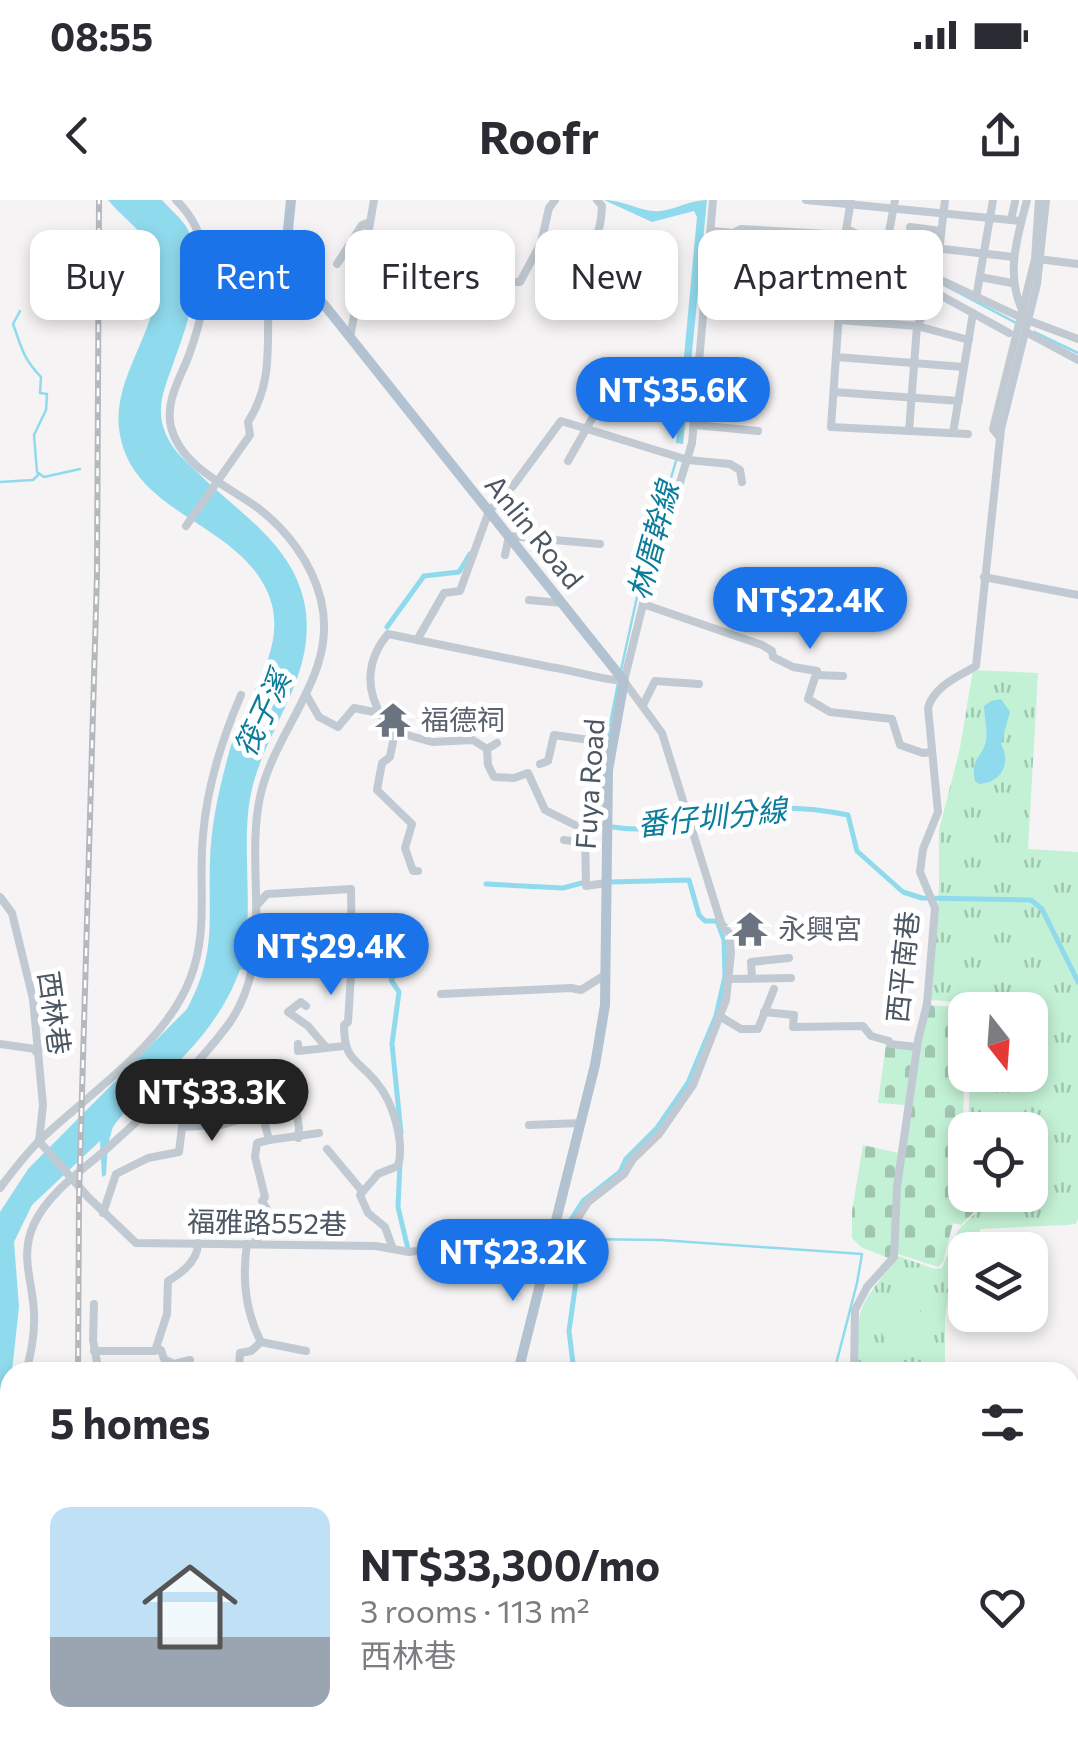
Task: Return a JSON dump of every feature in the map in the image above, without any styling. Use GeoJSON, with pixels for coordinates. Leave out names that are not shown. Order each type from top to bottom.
{"type":"FeatureCollection","features":[{"type":"Feature","properties":{"kind":"main road"},"geometry":{"type":"LineString","coordinates":[[288,230],[291,200]]}},
{"type":"Feature","properties":{"kind":"main road","name":"Anlin Road"},"geometry":{"type":"LineString","coordinates":[[325,307],[620,678]]}},
{"type":"Feature","properties":{"kind":"main road","name":"Fuya Road"},"geometry":{"type":"LineString","coordinates":[[521,1362],[595,1065],[605,1005],[608,742],[620,678]]}},
{"type":"Feature","properties":{"kind":"street"},"geometry":{"type":"LineString","coordinates":[[27,1362],[34,1316],[26,1266],[28,1239],[41,1212],[71,1177],[152,1105],[227,1026],[251,974],[258,926],[254,844],[261,793],[288,724],[318,668],[324,633],[322,607],[312,575],[288,537],[271,519],[216,482],[181,448],[170,422],[172,396],[197,332],[207,280],[200,237],[176,200]]}},
{"type":"Feature","properties":{"kind":"street"},"geometry":{"type":"LineString","coordinates":[[350,338],[374,200]]}},
{"type":"Feature","properties":{"kind":"street"},"geometry":{"type":"LineString","coordinates":[[515,282],[520,282],[536,254],[549,208],[555,200]]}},
{"type":"Feature","properties":{"kind":"street","name":"Fuya Road"},"geometry":{"type":"LineString","coordinates":[[712,230],[713,200]]}},
{"type":"Feature","properties":{"kind":"street"},"geometry":{"type":"LineString","coordinates":[[806,200],[894,204],[1016,220]]}},
{"type":"Feature","properties":{"kind":"street"},"geometry":{"type":"LineString","coordinates":[[941,230],[945,200]]}},
{"type":"Feature","properties":{"kind":"street"},"geometry":{"type":"LineString","coordinates":[[976,298],[993,200]]}},
{"type":"Feature","properties":{"kind":"street"},"geometry":{"type":"LineString","coordinates":[[1016,220],[1026,200]]}},
{"type":"Feature","properties":{"kind":"street","name":"西平南巷"},"geometry":{"type":"LineString","coordinates":[[854,1362],[855,1310],[867,1288],[894,1257],[897,1187],[927,1004],[935,908],[922,882],[920,862],[938,812],[928,708],[942,686],[976,666],[995,472],[1038,259],[1042,200]]}},
{"type":"Feature","properties":{"kind":"street"},"geometry":{"type":"LineString","coordinates":[[598,201],[604,206],[600,229]]}},
{"type":"Feature","properties":{"kind":"street"},"geometry":{"type":"LineString","coordinates":[[598,201],[598,230]]}},
{"type":"Feature","properties":{"kind":"street"},"geometry":{"type":"LineString","coordinates":[[847,230],[851,202]]}},
{"type":"Feature","properties":{"kind":"street"},"geometry":{"type":"LineString","coordinates":[[1014,202],[1012,283],[1024,324]]}},
{"type":"Feature","properties":{"kind":"street"},"geometry":{"type":"LineString","coordinates":[[889,230],[894,204]]}},
{"type":"Feature","properties":{"kind":"street"},"geometry":{"type":"LineString","coordinates":[[338,264],[362,225],[370,222]]}},
{"type":"Feature","properties":{"kind":"street"},"geometry":{"type":"LineString","coordinates":[[910,228],[931,230]]}},
{"type":"Feature","properties":{"kind":"street"},"geometry":{"type":"LineString","coordinates":[[943,250],[1014,257]]}},
{"type":"Feature","properties":{"kind":"street"},"geometry":{"type":"LineString","coordinates":[[1038,259],[1078,264]]}},
{"type":"Feature","properties":{"kind":"street"},"geometry":{"type":"LineString","coordinates":[[980,277],[1012,283]]}},
{"type":"Feature","properties":{"kind":"street"},"geometry":{"type":"LineString","coordinates":[[943,282],[1024,324],[1078,360]]}},
{"type":"Feature","properties":{"kind":"street"},"geometry":{"type":"LineString","coordinates":[[943,296],[1009,333]]}},
{"type":"Feature","properties":{"kind":"street"},"geometry":{"type":"LineString","coordinates":[[953,434],[974,313]]}},
{"type":"Feature","properties":{"kind":"street"},"geometry":{"type":"LineString","coordinates":[[186,526],[250,435],[248,422],[262,400],[270,352],[270,320]]}},
{"type":"Feature","properties":{"kind":"street","name":"Fuya Road"},"geometry":{"type":"LineString","coordinates":[[620,678],[681,458],[695,425],[704,320]]}},
{"type":"Feature","properties":{"kind":"street"},"geometry":{"type":"LineString","coordinates":[[968,434],[831,428],[839,320],[917,326],[969,340]]}},
{"type":"Feature","properties":{"kind":"street"},"geometry":{"type":"LineString","coordinates":[[908,431],[920,320]]}},
{"type":"Feature","properties":{"kind":"street"},"geometry":{"type":"LineString","coordinates":[[1024,324],[1078,340]]}},
{"type":"Feature","properties":{"kind":"street"},"geometry":{"type":"LineString","coordinates":[[836,357],[964,367]]}},
{"type":"Feature","properties":{"kind":"street"},"geometry":{"type":"LineString","coordinates":[[834,392],[959,400]]}},
{"type":"Feature","properties":{"kind":"street"},"geometry":{"type":"LineString","coordinates":[[568,461],[597,410],[616,411]]}},
{"type":"Feature","properties":{"kind":"street"},"geometry":{"type":"LineString","coordinates":[[417,640],[444,593],[461,589],[489,511],[513,486],[560,421],[681,458],[733,464],[741,473],[742,482]]}},
{"type":"Feature","properties":{"kind":"street"},"geometry":{"type":"LineString","coordinates":[[695,425],[758,431]]}},
{"type":"Feature","properties":{"kind":"street"},"geometry":{"type":"LineString","coordinates":[[505,555],[509,536],[600,544]]}},
{"type":"Feature","properties":{"kind":"street"},"geometry":{"type":"LineString","coordinates":[[984,577],[1078,595]]}},
{"type":"Feature","properties":{"kind":"street"},"geometry":{"type":"LineString","coordinates":[[529,600],[562,603]]}},
{"type":"Feature","properties":{"kind":"street"},"geometry":{"type":"LineString","coordinates":[[643,604],[762,645],[780,662],[818,672],[808,699],[826,711],[892,719],[900,745],[922,753],[932,752]]}},
{"type":"Feature","properties":{"kind":"street"},"geometry":{"type":"LineString","coordinates":[[497,743],[487,749],[473,740],[432,742],[393,731],[380,713],[372,688],[374,653],[388,634],[550,668],[577,670],[598,678],[620,678]]}},
{"type":"Feature","properties":{"kind":"street"},"geometry":{"type":"LineString","coordinates":[[816,675],[844,676]]}},
{"type":"Feature","properties":{"kind":"street","name":"Anlin Road"},"geometry":{"type":"LineString","coordinates":[[551,1243],[562,1243],[588,1202],[624,1174],[633,1159],[659,1134],[693,1085],[721,1016],[730,978],[729,933],[721,923],[662,733],[620,678]]}},
{"type":"Feature","properties":{"kind":"street"},"geometry":{"type":"LineString","coordinates":[[643,705],[655,681],[700,684]]}},
{"type":"Feature","properties":{"kind":"street"},"geometry":{"type":"LineString","coordinates":[[0,1188],[40,1143],[111,1079],[163,1022],[189,981],[199,954],[203,834],[212,781],[241,695]]}},
{"type":"Feature","properties":{"kind":"street"},"geometry":{"type":"LineString","coordinates":[[306,696],[319,717],[338,727],[354,708],[380,713]]}},
{"type":"Feature","properties":{"kind":"street"},"geometry":{"type":"LineString","coordinates":[[393,731],[390,756],[382,763],[377,790],[412,824],[406,854],[414,871],[418,871]]}},
{"type":"Feature","properties":{"kind":"street"},"geometry":{"type":"LineString","coordinates":[[540,764],[548,761],[554,734],[608,742]]}},
{"type":"Feature","properties":{"kind":"street"},"geometry":{"type":"LineString","coordinates":[[487,749],[486,758],[494,777],[514,778],[528,772],[545,810],[585,830]]}},
{"type":"Feature","properties":{"kind":"street"},"geometry":{"type":"LineString","coordinates":[[606,823],[588,823],[585,830],[586,886],[606,883]]}},
{"type":"Feature","properties":{"kind":"street"},"geometry":{"type":"LineString","coordinates":[[564,840],[587,843]]}},
{"type":"Feature","properties":{"kind":"street"},"geometry":{"type":"LineString","coordinates":[[257,905],[268,894],[351,890],[351,991],[344,1046],[351,1060],[380,1086],[400,1139],[398,1166],[378,1174],[360,1195],[366,1210],[385,1228],[393,1248]]}},
{"type":"Feature","properties":{"kind":"street","name":"西林巷"},"geometry":{"type":"LineString","coordinates":[[0,897],[10,908],[30,984],[43,1111],[40,1143]]}},
{"type":"Feature","properties":{"kind":"street"},"geometry":{"type":"LineString","coordinates":[[752,978],[751,962],[789,958]]}},
{"type":"Feature","properties":{"kind":"street"},"geometry":{"type":"LineString","coordinates":[[442,994],[582,990],[605,975]]}},
{"type":"Feature","properties":{"kind":"street"},"geometry":{"type":"LineString","coordinates":[[730,978],[791,978]]}},
{"type":"Feature","properties":{"kind":"street"},"geometry":{"type":"LineString","coordinates":[[721,1016],[751,1031],[760,1028],[774,989]]}},
{"type":"Feature","properties":{"kind":"street"},"geometry":{"type":"LineString","coordinates":[[306,1006],[301,1002],[288,1012],[308,1026],[325,1046]]}},
{"type":"Feature","properties":{"kind":"street"},"geometry":{"type":"LineString","coordinates":[[764,1012],[794,1014],[794,1026],[863,1026],[869,1035],[889,1040],[890,1044],[917,1047]]}},
{"type":"Feature","properties":{"kind":"street"},"geometry":{"type":"LineString","coordinates":[[0,1044],[35,1050],[60,1034]]}},
{"type":"Feature","properties":{"kind":"street"},"geometry":{"type":"LineString","coordinates":[[298,1044],[298,1052],[344,1046]]}},
{"type":"Feature","properties":{"kind":"street"},"geometry":{"type":"LineString","coordinates":[[269,1140],[260,1114],[266,1100],[251,1096],[250,1082],[284,1089]]}},
{"type":"Feature","properties":{"kind":"street"},"geometry":{"type":"LineString","coordinates":[[295,1102],[298,1138]]}},
{"type":"Feature","properties":{"kind":"street"},"geometry":{"type":"LineString","coordinates":[[103,1213],[116,1174],[148,1158],[179,1152],[182,1126],[228,1124],[260,1114]]}},
{"type":"Feature","properties":{"kind":"street"},"geometry":{"type":"LineString","coordinates":[[529,1125],[580,1124]]}},
{"type":"Feature","properties":{"kind":"street"},"geometry":{"type":"LineString","coordinates":[[261,1342],[244,1286],[250,1244],[273,1220],[262,1201],[265,1197],[254,1151],[257,1143],[319,1132]]}},
{"type":"Feature","properties":{"kind":"street","name":"福雅路552巷"},"geometry":{"type":"LineString","coordinates":[[40,1143],[103,1213],[136,1243],[393,1248],[409,1252],[457,1245],[551,1243]]}},
{"type":"Feature","properties":{"kind":"street"},"geometry":{"type":"LineString","coordinates":[[326,1149],[362,1191]]}},
{"type":"Feature","properties":{"kind":"street"},"geometry":{"type":"LineString","coordinates":[[156,1349],[167,1314],[168,1281],[189,1265],[198,1252],[198,1244]]}},
{"type":"Feature","properties":{"kind":"street"},"geometry":{"type":"LineString","coordinates":[[94,1304],[94,1351],[98,1362]]}},
{"type":"Feature","properties":{"kind":"street"},"geometry":{"type":"LineString","coordinates":[[261,1342],[306,1351]]}},
{"type":"Feature","properties":{"kind":"street"},"geometry":{"type":"LineString","coordinates":[[239,1362],[240,1352],[250,1351],[261,1342]]}},
{"type":"Feature","properties":{"kind":"street"},"geometry":{"type":"LineString","coordinates":[[94,1351],[156,1349],[170,1362]]}},
{"type":"Feature","properties":{"kind":"street"},"geometry":{"type":"LineString","coordinates":[[178,1362],[190,1360]]}},
{"type":"Feature","properties":{"kind":"green space"},"geometry":{"type":"Polygon","coordinates":[[[973,670],[1038,673],[1028,849],[1078,852],[1076,1224],[957,1232],[977,1212],[1048,1212],[1048,1112],[969,1112],[969,1092],[1048,1092],[1048,992],[948,992],[948,1001],[930,1000],[939,887],[939,830],[960,748],[973,670]]]}},
{"type":"Feature","properties":{"kind":"green space"},"geometry":{"type":"Polygon","coordinates":[[[930,1005],[948,1006],[948,1092],[964,1092],[963,1112],[948,1112],[948,1212],[974,1212],[961,1225],[953,1223],[943,1262],[938,1267],[898,1254],[888,1258],[861,1247],[852,1238],[852,1211],[863,1145],[903,1154],[923,1021],[930,1005]]]}},
{"type":"Feature","properties":{"kind":"green space"},"geometry":{"type":"Polygon","coordinates":[[[886,1044],[913,1047],[905,1105],[878,1103],[886,1044]]]}},
{"type":"Feature","properties":{"kind":"green space"},"geometry":{"type":"Polygon","coordinates":[[[948,1254],[945,1362],[858,1362],[862,1309],[898,1256],[942,1268],[948,1254]]]}},
{"type":"Feature","properties":{"kind":"green space"},"geometry":{"type":"Polygon","coordinates":[[[911,1297],[922,1315],[922,1333],[914,1349],[897,1362],[876,1323],[911,1297]]]}},
{"type":"Feature","properties":{"kind":"water","name":"筏子溪"},"geometry":{"type":"Polygon","coordinates":[[[108,200],[162,200],[188,230],[180,230],[180,320],[188,320],[163,396],[163,426],[182,458],[263,532],[290,565],[305,606],[304,656],[251,793],[248,914],[243,960],[236,980],[200,1038],[116,1123],[109,1141],[106,1175],[102,1177],[100,1141],[32,1205],[14,1242],[19,1307],[13,1362],[0,1362],[0,1212],[28,1169],[187,1009],[197,989],[209,936],[214,818],[230,749],[265,668],[274,627],[264,585],[248,563],[160,497],[126,456],[119,428],[125,382],[149,320],[160,320],[160,230],[138,230],[108,200]]]}},
{"type":"Feature","properties":{"kind":"water"},"geometry":{"type":"Polygon","coordinates":[[[604,200],[654,211],[707,200],[704,230],[698,230],[698,292],[683,444],[676,443],[697,217],[694,211],[652,222],[604,200]]]}},
{"type":"Feature","properties":{"kind":"water"},"geometry":{"type":"Polygon","coordinates":[[[1001,699],[1010,712],[1001,744],[1005,765],[999,776],[979,784],[974,767],[986,741],[984,706],[1001,699]]]}},
{"type":"Feature","properties":{"kind":"waterway"},"geometry":{"type":"LineString","coordinates":[[943,284],[1018,324]]}},
{"type":"Feature","properties":{"kind":"waterway"},"geometry":{"type":"LineString","coordinates":[[20,311],[13,324],[26,358],[41,377],[40,393],[47,394],[46,410],[34,435],[37,472],[44,477],[80,469]]}},
{"type":"Feature","properties":{"kind":"waterway"},"geometry":{"type":"LineString","coordinates":[[1034,332],[1078,353]]}},
{"type":"Feature","properties":{"kind":"waterway","name":"林厝幹線"},"geometry":{"type":"LineString","coordinates":[[621,670],[641,579],[676,461]]}},
{"type":"Feature","properties":{"kind":"waterway"},"geometry":{"type":"LineString","coordinates":[[0,482],[33,480],[38,475]]}},
{"type":"Feature","properties":{"kind":"waterway"},"geometry":{"type":"LineString","coordinates":[[387,627],[424,576],[459,572],[470,554]]}},
{"type":"Feature","properties":{"kind":"waterway","name":"林厝幹線"},"geometry":{"type":"LineString","coordinates":[[607,739],[618,683]]}},
{"type":"Feature","properties":{"kind":"waterway","name":"林厝幹線"},"geometry":{"type":"LineString","coordinates":[[600,819],[605,747]]}},
{"type":"Feature","properties":{"kind":"waterway","name":"番仔圳分線"},"geometry":{"type":"LineString","coordinates":[[613,827],[664,827],[772,808],[848,815],[857,851],[903,892],[922,898],[1031,900],[1042,909],[1078,982]]}},
{"type":"Feature","properties":{"kind":"waterway"},"geometry":{"type":"LineString","coordinates":[[573,1362],[569,1331],[582,1239],[565,1229],[583,1201],[620,1172],[626,1159],[657,1128],[688,1083],[716,1016],[725,976],[724,940],[717,921],[705,921],[699,915],[689,880],[610,882]]}},
{"type":"Feature","properties":{"kind":"waterway"},"geometry":{"type":"LineString","coordinates":[[486,884],[563,888],[582,883]]}},
{"type":"Feature","properties":{"kind":"waterway"},"geometry":{"type":"LineString","coordinates":[[236,967],[295,963],[408,946],[391,980],[399,992],[392,1044],[401,1133]]}},
{"type":"Feature","properties":{"kind":"waterway"},"geometry":{"type":"LineString","coordinates":[[400,1163],[398,1207],[408,1249]]}},
{"type":"Feature","properties":{"kind":"waterway"},"geometry":{"type":"LineString","coordinates":[[582,1239],[661,1240],[862,1254],[837,1362]]}},
{"type":"Feature","properties":{"kind":"railway"},"geometry":{"type":"LineString","coordinates":[[78,1362],[79,1197],[97,574],[99,200]]}},
{"type":"Feature","properties":{"kind":"place","name":"福德祠"},"geometry":{"type":"Point","coordinates":[393,720]}},
{"type":"Feature","properties":{"kind":"place","name":"永興宮"},"geometry":{"type":"Point","coordinates":[750,929]}}]}
